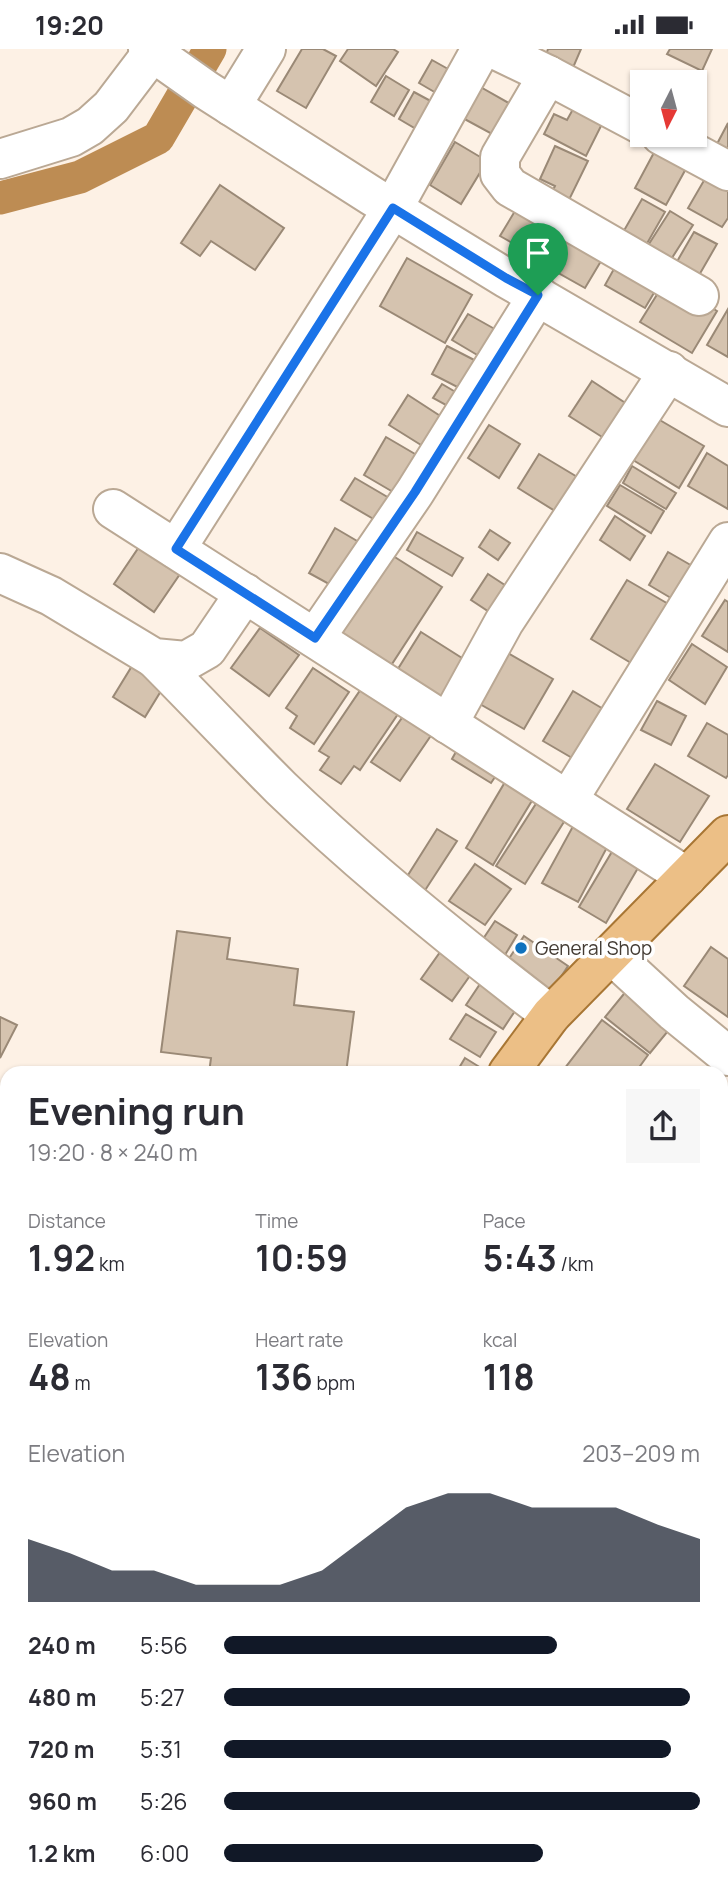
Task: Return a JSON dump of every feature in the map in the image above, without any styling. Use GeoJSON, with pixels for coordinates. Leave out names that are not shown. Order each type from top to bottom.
{"type":"FeatureCollection","features":[{"type":"Feature","properties":{"kind":"main road"},"geometry":{"type":"LineString","coordinates":[[513,1066],[551,1015],[728,835]]}},
{"type":"Feature","properties":{"kind":"street"},"geometry":{"type":"LineString","coordinates":[[0,159],[71,137],[90,126],[111,107],[178,70],[266,49]]}},
{"type":"Feature","properties":{"kind":"street"},"geometry":{"type":"LineString","coordinates":[[176,549],[393,208],[481,49]]}},
{"type":"Feature","properties":{"kind":"street"},"geometry":{"type":"LineString","coordinates":[[494,49],[630,119]]}},
{"type":"Feature","properties":{"kind":"street"},"geometry":{"type":"LineString","coordinates":[[178,70],[506,278],[728,407]]}},
{"type":"Feature","properties":{"kind":"street"},"geometry":{"type":"LineString","coordinates":[[548,75],[500,157],[500,174],[510,187],[699,296]]}},
{"type":"Feature","properties":{"kind":"street"},"geometry":{"type":"LineString","coordinates":[[684,147],[728,171]]}},
{"type":"Feature","properties":{"kind":"street"},"geometry":{"type":"LineString","coordinates":[[315,638],[415,492],[538,295]]}},
{"type":"Feature","properties":{"kind":"street"},"geometry":{"type":"LineString","coordinates":[[449,724],[504,622],[668,371]]}},
{"type":"Feature","properties":{"kind":"street"},"geometry":{"type":"LineString","coordinates":[[113,509],[687,877]]}},
{"type":"Feature","properties":{"kind":"street"},"geometry":{"type":"LineString","coordinates":[[568,800],[728,542]]}},
{"type":"Feature","properties":{"kind":"street"},"geometry":{"type":"LineString","coordinates":[[0,573],[51,596],[154,658],[282,789],[383,880],[465,950],[551,1015]]}},
{"type":"Feature","properties":{"kind":"street"},"geometry":{"type":"LineString","coordinates":[[154,658],[186,661],[207,649],[245,593]]}},
{"type":"Feature","properties":{"kind":"street"},"geometry":{"type":"LineString","coordinates":[[611,954],[674,1012],[728,1056]]}},
{"type":"Feature","properties":{"kind":"building"},"geometry":{"type":"Polygon","coordinates":[[[302,49],[323,49],[336,56],[306,108],[277,91],[302,49]]]}},
{"type":"Feature","properties":{"kind":"building"},"geometry":{"type":"Polygon","coordinates":[[[348,49],[393,49],[398,52],[376,86],[340,61],[348,49]]]}},
{"type":"Feature","properties":{"kind":"building"},"geometry":{"type":"Polygon","coordinates":[[[548,49],[581,49],[572,70],[545,58],[548,49]]]}},
{"type":"Feature","properties":{"kind":"building"},"geometry":{"type":"Polygon","coordinates":[[[670,49],[712,49],[702,70],[667,54],[670,49]]]}},
{"type":"Feature","properties":{"kind":"building"},"geometry":{"type":"Polygon","coordinates":[[[432,60],[457,74],[443,97],[419,83],[432,60]]]}},
{"type":"Feature","properties":{"kind":"building"},"geometry":{"type":"Polygon","coordinates":[[[386,76],[409,90],[394,116],[371,102],[386,76]]]}},
{"type":"Feature","properties":{"kind":"building"},"geometry":{"type":"Polygon","coordinates":[[[477,85],[521,110],[503,140],[459,116],[477,85]]]}},
{"type":"Feature","properties":{"kind":"building"},"geometry":{"type":"Polygon","coordinates":[[[414,92],[438,105],[423,133],[399,119],[414,92]]]}},
{"type":"Feature","properties":{"kind":"building"},"geometry":{"type":"Polygon","coordinates":[[[577,102],[606,116],[586,156],[544,134],[554,114],[567,120],[577,102]]]}},
{"type":"Feature","properties":{"kind":"building"},"geometry":{"type":"Polygon","coordinates":[[[728,123],[728,151],[717,144],[728,123]]]}},
{"type":"Feature","properties":{"kind":"building"},"geometry":{"type":"Polygon","coordinates":[[[455,142],[487,161],[461,204],[430,185],[455,142]]]}},
{"type":"Feature","properties":{"kind":"building"},"geometry":{"type":"Polygon","coordinates":[[[555,146],[588,161],[565,208],[548,200],[555,186],[540,179],[555,146]]]}},
{"type":"Feature","properties":{"kind":"building"},"geometry":{"type":"Polygon","coordinates":[[[657,147],[688,165],[666,205],[635,188],[657,147]]]}},
{"type":"Feature","properties":{"kind":"building"},"geometry":{"type":"Polygon","coordinates":[[[706,177],[728,190],[728,218],[722,227],[688,208],[706,177]]]}},
{"type":"Feature","properties":{"kind":"building"},"geometry":{"type":"Polygon","coordinates":[[[220,185],[284,228],[255,270],[211,241],[200,256],[181,243],[220,185]]]}},
{"type":"Feature","properties":{"kind":"building"},"geometry":{"type":"Polygon","coordinates":[[[642,199],[665,212],[645,247],[622,234],[642,199]]]}},
{"type":"Feature","properties":{"kind":"building"},"geometry":{"type":"Polygon","coordinates":[[[521,201],[557,222],[537,257],[500,236],[521,201]]]}},
{"type":"Feature","properties":{"kind":"building"},"geometry":{"type":"Polygon","coordinates":[[[670,211],[693,225],[670,261],[647,247],[670,211]]]}},
{"type":"Feature","properties":{"kind":"building"},"geometry":{"type":"Polygon","coordinates":[[[567,229],[607,251],[585,288],[546,266],[567,229]]]}},
{"type":"Feature","properties":{"kind":"building"},"geometry":{"type":"Polygon","coordinates":[[[694,232],[717,244],[698,277],[675,265],[694,232]]]}},
{"type":"Feature","properties":{"kind":"building"},"geometry":{"type":"Polygon","coordinates":[[[407,258],[472,295],[445,343],[380,306],[407,258]]]}},
{"type":"Feature","properties":{"kind":"building"},"geometry":{"type":"Polygon","coordinates":[[[620,258],[661,281],[645,308],[605,285],[620,258]]]}},
{"type":"Feature","properties":{"kind":"building"},"geometry":{"type":"Polygon","coordinates":[[[666,280],[717,311],[692,353],[640,322],[666,280]]]}},
{"type":"Feature","properties":{"kind":"building"},"geometry":{"type":"Polygon","coordinates":[[[728,309],[728,357],[707,345],[728,309]]]}},
{"type":"Feature","properties":{"kind":"building"},"geometry":{"type":"Polygon","coordinates":[[[468,314],[500,332],[484,359],[452,340],[468,314]]]}},
{"type":"Feature","properties":{"kind":"building"},"geometry":{"type":"Polygon","coordinates":[[[447,346],[484,365],[469,393],[432,374],[447,346]]]}},
{"type":"Feature","properties":{"kind":"building"},"geometry":{"type":"Polygon","coordinates":[[[592,381],[633,408],[610,442],[569,416],[592,381]]]}},
{"type":"Feature","properties":{"kind":"building"},"geometry":{"type":"Polygon","coordinates":[[[442,384],[464,397],[455,410],[433,398],[442,384]]]}},
{"type":"Feature","properties":{"kind":"building"},"geometry":{"type":"Polygon","coordinates":[[[408,395],[448,421],[429,450],[389,425],[408,395]]]}},
{"type":"Feature","properties":{"kind":"building"},"geometry":{"type":"Polygon","coordinates":[[[658,419],[704,446],[679,488],[633,460],[658,419]]]}},
{"type":"Feature","properties":{"kind":"building"},"geometry":{"type":"Polygon","coordinates":[[[489,425],[520,444],[499,478],[468,458],[489,425]]]}},
{"type":"Feature","properties":{"kind":"building"},"geometry":{"type":"Polygon","coordinates":[[[386,437],[427,461],[405,499],[364,475],[386,437]]]}},
{"type":"Feature","properties":{"kind":"building"},"geometry":{"type":"Polygon","coordinates":[[[707,453],[728,466],[728,509],[688,486],[707,453]]]}},
{"type":"Feature","properties":{"kind":"building"},"geometry":{"type":"Polygon","coordinates":[[[539,454],[584,481],[563,516],[518,488],[539,454]]]}},
{"type":"Feature","properties":{"kind":"building"},"geometry":{"type":"Polygon","coordinates":[[[632,466],[676,493],[666,509],[623,483],[632,466]]]}},
{"type":"Feature","properties":{"kind":"building"},"geometry":{"type":"Polygon","coordinates":[[[355,478],[396,502],[382,524],[341,500],[355,478]]]}},
{"type":"Feature","properties":{"kind":"building"},"geometry":{"type":"Polygon","coordinates":[[[620,485],[664,511],[651,533],[607,506],[620,485]]]}},
{"type":"Feature","properties":{"kind":"building"},"geometry":{"type":"Polygon","coordinates":[[[615,516],[645,536],[630,560],[600,540],[615,516]]]}},
{"type":"Feature","properties":{"kind":"building"},"geometry":{"type":"Polygon","coordinates":[[[335,528],[364,545],[338,589],[309,573],[335,528]]]}},
{"type":"Feature","properties":{"kind":"building"},"geometry":{"type":"Polygon","coordinates":[[[490,530],[510,543],[498,560],[479,547],[490,530]]]}},
{"type":"Feature","properties":{"kind":"building"},"geometry":{"type":"Polygon","coordinates":[[[417,532],[463,558],[452,576],[407,550],[417,532]]]}},
{"type":"Feature","properties":{"kind":"building"},"geometry":{"type":"Polygon","coordinates":[[[139,547],[180,574],[154,612],[114,584],[139,547]]]}},
{"type":"Feature","properties":{"kind":"building"},"geometry":{"type":"Polygon","coordinates":[[[668,552],[701,571],[681,604],[649,585],[668,552]]]}},
{"type":"Feature","properties":{"kind":"building"},"geometry":{"type":"Polygon","coordinates":[[[390,554],[442,587],[390,667],[339,634],[390,554]]]}},
{"type":"Feature","properties":{"kind":"building"},"geometry":{"type":"Polygon","coordinates":[[[488,574],[514,591],[497,617],[471,600],[488,574]]]}},
{"type":"Feature","properties":{"kind":"building"},"geometry":{"type":"Polygon","coordinates":[[[627,580],[677,609],[641,669],[591,639],[627,580]]]}},
{"type":"Feature","properties":{"kind":"building"},"geometry":{"type":"Polygon","coordinates":[[[725,600],[728,602],[728,652],[702,636],[725,600]]]}},
{"type":"Feature","properties":{"kind":"building"},"geometry":{"type":"Polygon","coordinates":[[[260,628],[299,655],[269,696],[231,668],[260,628]]]}},
{"type":"Feature","properties":{"kind":"building"},"geometry":{"type":"Polygon","coordinates":[[[421,632],[473,665],[447,705],[396,672],[421,632]]]}},
{"type":"Feature","properties":{"kind":"building"},"geometry":{"type":"Polygon","coordinates":[[[692,644],[727,667],[705,704],[669,680],[692,644]]]}},
{"type":"Feature","properties":{"kind":"building"},"geometry":{"type":"Polygon","coordinates":[[[508,653],[553,679],[524,729],[478,703],[508,653]]]}},
{"type":"Feature","properties":{"kind":"building"},"geometry":{"type":"Polygon","coordinates":[[[132,666],[164,686],[145,717],[113,697],[132,666]]]}},
{"type":"Feature","properties":{"kind":"building"},"geometry":{"type":"Polygon","coordinates":[[[313,668],[349,692],[314,744],[290,728],[297,716],[286,708],[313,668]]]}},
{"type":"Feature","properties":{"kind":"building"},"geometry":{"type":"Polygon","coordinates":[[[361,689],[398,714],[360,770],[354,766],[341,784],[320,770],[329,757],[319,751],[361,689]]]}},
{"type":"Feature","properties":{"kind":"building"},"geometry":{"type":"Polygon","coordinates":[[[573,691],[610,713],[579,762],[543,741],[573,691]]]}},
{"type":"Feature","properties":{"kind":"building"},"geometry":{"type":"Polygon","coordinates":[[[657,701],[686,716],[671,745],[641,730],[657,701]]]}},
{"type":"Feature","properties":{"kind":"building"},"geometry":{"type":"Polygon","coordinates":[[[404,715],[432,734],[400,781],[371,762],[404,715]]]}},
{"type":"Feature","properties":{"kind":"building"},"geometry":{"type":"Polygon","coordinates":[[[707,723],[728,735],[726,778],[688,756],[707,723]]]}},
{"type":"Feature","properties":{"kind":"building"},"geometry":{"type":"Polygon","coordinates":[[[457,750],[497,774],[491,783],[452,759],[457,750]]]}},
{"type":"Feature","properties":{"kind":"building"},"geometry":{"type":"Polygon","coordinates":[[[655,764],[709,796],[680,842],[627,809],[655,764]]]}},
{"type":"Feature","properties":{"kind":"building"},"geometry":{"type":"Polygon","coordinates":[[[508,777],[536,794],[493,865],[466,848],[508,777]]]}},
{"type":"Feature","properties":{"kind":"building"},"geometry":{"type":"Polygon","coordinates":[[[539,799],[567,817],[525,884],[496,866],[539,799]]]}},
{"type":"Feature","properties":{"kind":"building"},"geometry":{"type":"Polygon","coordinates":[[[577,819],[612,838],[578,902],[542,883],[577,819]]]}},
{"type":"Feature","properties":{"kind":"building"},"geometry":{"type":"Polygon","coordinates":[[[437,829],[457,841],[422,895],[403,883],[437,829]]]}},
{"type":"Feature","properties":{"kind":"building"},"geometry":{"type":"Polygon","coordinates":[[[616,845],[642,861],[606,923],[579,907],[616,845]]]}},
{"type":"Feature","properties":{"kind":"building"},"geometry":{"type":"Polygon","coordinates":[[[475,864],[511,889],[485,925],[449,901],[475,864]]]}},
{"type":"Feature","properties":{"kind":"building"},"geometry":{"type":"Polygon","coordinates":[[[495,921],[517,935],[502,960],[479,945],[495,921]]]}},
{"type":"Feature","properties":{"kind":"building"},"geometry":{"type":"Polygon","coordinates":[[[177,931],[230,938],[227,959],[298,969],[294,1005],[354,1012],[347,1066],[210,1066],[211,1058],[161,1052],[177,931]]]}},
{"type":"Feature","properties":{"kind":"building"},"geometry":{"type":"Polygon","coordinates":[[[524,936],[568,966],[549,995],[504,966],[524,936]]]}},
{"type":"Feature","properties":{"kind":"building"},"geometry":{"type":"Polygon","coordinates":[[[711,947],[728,959],[728,1017],[684,986],[711,947]]]}},
{"type":"Feature","properties":{"kind":"building"},"geometry":{"type":"Polygon","coordinates":[[[443,948],[474,970],[452,1001],[421,979],[443,948]]]}},
{"type":"Feature","properties":{"kind":"building"},"geometry":{"type":"Polygon","coordinates":[[[484,978],[521,1002],[503,1029],[466,1005],[484,978]]]}},
{"type":"Feature","properties":{"kind":"building"},"geometry":{"type":"Polygon","coordinates":[[[632,984],[677,1020],[650,1053],[605,1017],[632,984]]]}},
{"type":"Feature","properties":{"kind":"building"},"geometry":{"type":"Polygon","coordinates":[[[466,1014],[496,1032],[480,1057],[450,1039],[466,1014]]]}},
{"type":"Feature","properties":{"kind":"building"},"geometry":{"type":"Polygon","coordinates":[[[0,1017],[17,1025],[0,1058],[0,1017]]]}},
{"type":"Feature","properties":{"kind":"building"},"geometry":{"type":"Polygon","coordinates":[[[602,1020],[648,1055],[640,1066],[567,1066],[602,1020]]]}},
{"type":"Feature","properties":{"kind":"building"},"geometry":{"type":"Polygon","coordinates":[[[465,1058],[478,1066],[460,1066],[465,1058]]]}},
{"type":"Feature","properties":{"kind":"waterway"},"geometry":{"type":"LineString","coordinates":[[0,198],[80,177],[158,138],[210,49]]}},
{"type":"Feature","properties":{"kind":"place","name":"General Shop"},"geometry":{"type":"Point","coordinates":[521,948]}},
{"type":"Feature","properties":{"kind":"route"},"geometry":{"type":"LineString","coordinates":[[393,208],[538,295],[415,492],[315,638],[176,549],[393,208]]}}]}
